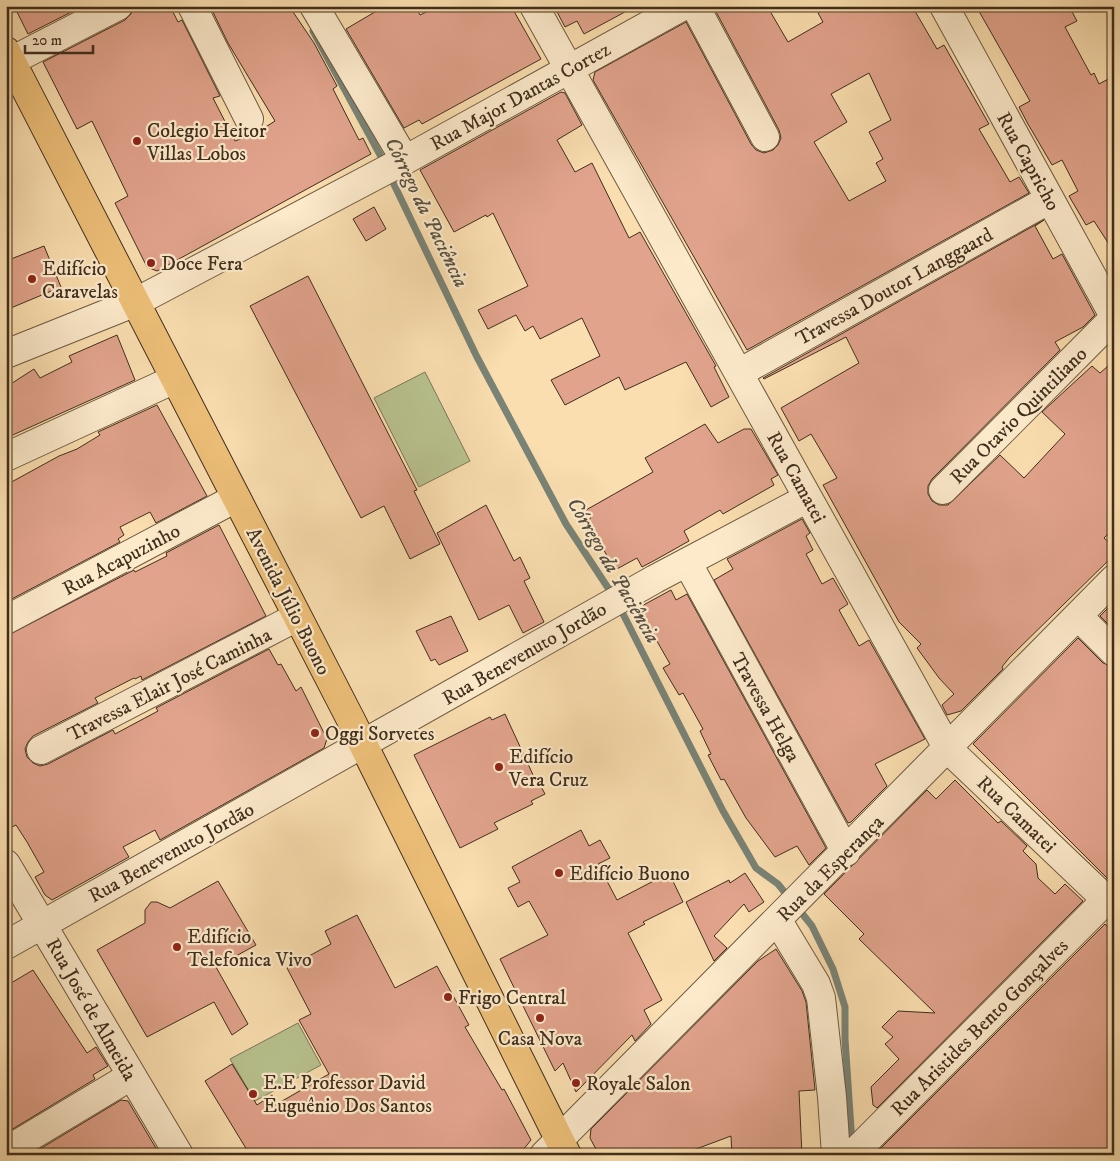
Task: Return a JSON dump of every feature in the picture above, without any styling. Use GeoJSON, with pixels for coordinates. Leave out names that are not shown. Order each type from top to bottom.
{"type":"FeatureCollection","features":[{"type":"Feature","properties":{"kind":"main road","name":"Avenida Júlio Buono"},"geometry":{"type":"LineString","coordinates":[[9,56],[363,745],[557,1150]]}},
{"type":"Feature","properties":{"kind":"street"},"geometry":{"type":"LineString","coordinates":[[9,56],[118,6]]}},
{"type":"Feature","properties":{"kind":"street"},"geometry":{"type":"LineString","coordinates":[[192,6],[249,119]]}},
{"type":"Feature","properties":{"kind":"street"},"geometry":{"type":"LineString","coordinates":[[314,6],[403,161]]}},
{"type":"Feature","properties":{"kind":"street","name":"Rua Camatei"},"geometry":{"type":"LineString","coordinates":[[534,6],[948,749],[1110,903]]}},
{"type":"Feature","properties":{"kind":"street","name":"Rua Major Dantas Cortez"},"geometry":{"type":"LineString","coordinates":[[6,354],[136,302],[374,177],[683,6]]}},
{"type":"Feature","properties":{"kind":"street"},"geometry":{"type":"LineString","coordinates":[[695,6],[765,137]]}},
{"type":"Feature","properties":{"kind":"street","name":"Rua Capricho"},"geometry":{"type":"LineString","coordinates":[[944,6],[1114,317]]}},
{"type":"Feature","properties":{"kind":"street","name":"Travessa Doutor Langgaard"},"geometry":{"type":"LineString","coordinates":[[739,373],[1050,199]]}},
{"type":"Feature","properties":{"kind":"street","name":"Rua Otavio Quintiliano"},"geometry":{"type":"LineString","coordinates":[[943,490],[1114,317]]}},
{"type":"Feature","properties":{"kind":"street"},"geometry":{"type":"LineString","coordinates":[[6,457],[175,379]]}},
{"type":"Feature","properties":{"kind":"street","name":"Rua Acapuzinho"},"geometry":{"type":"LineString","coordinates":[[6,620],[236,498]]}},
{"type":"Feature","properties":{"kind":"street","name":"Rua Benevenuto Jordão"},"geometry":{"type":"LineString","coordinates":[[6,945],[629,593],[808,498]]}},
{"type":"Feature","properties":{"kind":"street","name":"Travessa Helga"},"geometry":{"type":"LineString","coordinates":[[687,562],[846,852]]}},
{"type":"Feature","properties":{"kind":"street","name":"Rua da Esperança"},"geometry":{"type":"LineString","coordinates":[[557,1150],[803,895],[1114,580]]}},
{"type":"Feature","properties":{"kind":"street"},"geometry":{"type":"LineString","coordinates":[[1078,616],[1114,652]]}},
{"type":"Feature","properties":{"kind":"street","name":"Travessa Elair José Caminha"},"geometry":{"type":"LineString","coordinates":[[41,750],[297,617]]}},
{"type":"Feature","properties":{"kind":"street","name":"Rua José de Almeida"},"geometry":{"type":"LineString","coordinates":[[6,864],[179,1155]]}},
{"type":"Feature","properties":{"kind":"street","name":"Rua Aristides Bento Gonçalves"},"geometry":{"type":"LineString","coordinates":[[859,1148],[1110,903]]}},
{"type":"Feature","properties":{"kind":"street"},"geometry":{"type":"LineString","coordinates":[[779,920],[816,984],[821,998],[832,1097],[836,1155]]}},
{"type":"Feature","properties":{"kind":"street"},"geometry":{"type":"LineString","coordinates":[[6,1151],[131,1076]]}},
{"type":"Feature","properties":{"kind":"green space"},"geometry":{"type":"Polygon","coordinates":[[[425,372],[470,461],[419,487],[374,398],[425,372]]]}},
{"type":"Feature","properties":{"kind":"green space"},"geometry":{"type":"Polygon","coordinates":[[[298,1023],[321,1065],[255,1101],[230,1059],[298,1023]]]}},
{"type":"Feature","properties":{"kind":"building"},"geometry":{"type":"Polygon","coordinates":[[[14,6],[83,6],[28,34],[14,6]]]}},
{"type":"Feature","properties":{"kind":"building"},"geometry":{"type":"Polygon","coordinates":[[[134,6],[170,6],[178,22],[182,20],[220,96],[213,98],[235,141],[256,133],[275,121],[228,43],[210,6],[289,6],[314,43],[337,86],[333,89],[359,140],[363,138],[371,154],[157,271],[147,267],[115,203],[128,196],[92,121],[77,129],[43,62],[125,20],[131,14],[134,6]]]}},
{"type":"Feature","properties":{"kind":"building"},"geometry":{"type":"Polygon","coordinates":[[[385,6],[415,6],[420,15],[439,6],[511,6],[541,59],[422,124],[419,120],[404,128],[346,29],[385,6]]]}},
{"type":"Feature","properties":{"kind":"building"},"geometry":{"type":"Polygon","coordinates":[[[554,6],[636,6],[584,34],[577,21],[565,27],[554,6]]]}},
{"type":"Feature","properties":{"kind":"building"},"geometry":{"type":"Polygon","coordinates":[[[713,6],[767,6],[788,42],[823,22],[818,13],[830,6],[912,6],[937,49],[944,45],[989,124],[979,129],[1010,182],[1019,177],[1029,193],[747,350],[593,80],[595,72],[686,22],[751,144],[756,150],[764,153],[773,150],[781,138],[779,130],[713,6]],[[869,73],[831,94],[847,122],[814,142],[849,201],[886,181],[876,163],[883,159],[869,132],[891,120],[869,73]]]}},
{"type":"Feature","properties":{"kind":"building"},"geometry":{"type":"Polygon","coordinates":[[[976,6],[1069,6],[1077,21],[1065,27],[1091,75],[1094,73],[1099,84],[1114,76],[1114,252],[1094,221],[1086,225],[1069,196],[1078,191],[1062,160],[1052,165],[1028,124],[1019,107],[1030,101],[976,6]]]}},
{"type":"Feature","properties":{"kind":"building"},"geometry":{"type":"Polygon","coordinates":[[[561,92],[565,93],[582,125],[557,140],[575,172],[592,163],[629,238],[640,232],[716,366],[714,367],[729,397],[711,407],[686,362],[625,390],[619,377],[565,405],[551,380],[600,356],[582,318],[540,339],[533,326],[525,331],[516,315],[488,329],[478,310],[528,286],[493,213],[454,232],[420,170],[561,92]]]}},
{"type":"Feature","properties":{"kind":"building"},"geometry":{"type":"Polygon","coordinates":[[[374,207],[386,229],[366,241],[353,219],[374,207]]]}},
{"type":"Feature","properties":{"kind":"building"},"geometry":{"type":"Polygon","coordinates":[[[1044,220],[1035,226],[1053,259],[1062,254],[1095,315],[1083,327],[1055,342],[1060,350],[932,479],[928,486],[928,494],[932,501],[939,505],[948,505],[1000,455],[1024,478],[1065,434],[1042,412],[1092,366],[1100,373],[1114,361],[1114,528],[1104,538],[1114,547],[1114,555],[1009,658],[1002,667],[1003,669],[961,711],[947,715],[942,705],[954,694],[939,678],[917,648],[921,644],[899,622],[823,485],[837,478],[811,434],[799,441],[781,408],[859,363],[846,337],[763,378],[1044,220]]]}},
{"type":"Feature","properties":{"kind":"building","name":"Edifício Caravelas"},"geometry":{"type":"Polygon","coordinates":[[[44,246],[61,287],[6,310],[6,261],[44,246]]]}},
{"type":"Feature","properties":{"kind":"building"},"geometry":{"type":"Polygon","coordinates":[[[308,276],[417,490],[414,491],[440,544],[410,559],[384,506],[361,518],[250,306],[308,276]]]}},
{"type":"Feature","properties":{"kind":"building"},"geometry":{"type":"Polygon","coordinates":[[[117,335],[135,380],[6,438],[6,387],[34,369],[40,378],[72,362],[69,356],[117,335]]]}},
{"type":"Feature","properties":{"kind":"building"},"geometry":{"type":"Polygon","coordinates":[[[157,405],[207,496],[156,523],[150,512],[120,527],[124,535],[118,539],[120,542],[6,602],[6,485],[59,456],[77,449],[100,435],[98,432],[157,405]]]}},
{"type":"Feature","properties":{"kind":"building"},"geometry":{"type":"Polygon","coordinates":[[[705,424],[718,443],[744,429],[751,429],[778,475],[771,479],[774,485],[723,514],[720,510],[684,531],[689,541],[657,559],[642,567],[637,558],[615,570],[587,520],[591,518],[586,510],[653,472],[645,458],[705,424]]]}},
{"type":"Feature","properties":{"kind":"building"},"geometry":{"type":"Polygon","coordinates":[[[486,505],[514,561],[520,557],[530,578],[524,581],[544,622],[523,633],[509,605],[479,620],[437,533],[486,505]]]}},
{"type":"Feature","properties":{"kind":"building"},"geometry":{"type":"Polygon","coordinates":[[[802,519],[810,533],[806,536],[813,550],[806,554],[822,584],[833,578],[848,604],[839,610],[859,646],[869,640],[925,739],[875,764],[887,786],[848,823],[714,580],[733,569],[727,559],[802,519]]]}},
{"type":"Feature","properties":{"kind":"building"},"geometry":{"type":"Polygon","coordinates":[[[219,525],[266,616],[142,680],[141,676],[134,678],[95,698],[98,703],[33,736],[25,749],[27,757],[33,763],[40,766],[48,764],[113,730],[115,734],[158,711],[156,708],[269,649],[278,665],[281,664],[296,691],[301,687],[327,739],[324,748],[160,840],[155,830],[123,847],[129,857],[52,900],[45,895],[35,877],[44,872],[16,825],[6,830],[6,636],[134,570],[135,572],[167,556],[166,553],[219,525]]]}},
{"type":"Feature","properties":{"kind":"building"},"geometry":{"type":"Polygon","coordinates":[[[671,590],[676,600],[687,594],[826,848],[809,865],[797,846],[775,857],[746,818],[724,779],[721,780],[708,755],[711,754],[700,731],[703,729],[683,693],[679,695],[663,668],[670,664],[638,608],[671,590]]]}},
{"type":"Feature","properties":{"kind":"building"},"geometry":{"type":"Polygon","coordinates":[[[1114,602],[1114,630],[1100,616],[1114,602]]]}},
{"type":"Feature","properties":{"kind":"building"},"geometry":{"type":"Polygon","coordinates":[[[451,616],[468,651],[439,665],[435,659],[431,661],[416,631],[451,616]]]}},
{"type":"Feature","properties":{"kind":"building"},"geometry":{"type":"Polygon","coordinates":[[[1078,638],[1103,663],[1114,667],[1114,885],[973,744],[1078,638]]]}},
{"type":"Feature","properties":{"kind":"building"},"geometry":{"type":"Polygon","coordinates":[[[505,714],[534,777],[536,777],[545,794],[531,801],[533,804],[494,823],[498,829],[460,848],[414,755],[490,717],[492,720],[505,714]]]}},
{"type":"Feature","properties":{"kind":"building"},"geometry":{"type":"Polygon","coordinates":[[[955,780],[998,823],[1001,821],[1027,846],[1023,851],[1036,864],[1038,878],[1055,894],[1065,884],[1083,901],[877,1108],[873,1105],[871,1087],[899,1059],[885,1044],[893,1037],[882,1027],[898,1011],[935,1013],[859,939],[864,934],[824,894],[927,790],[936,799],[955,780]]]}},
{"type":"Feature","properties":{"kind":"building"},"geometry":{"type":"Polygon","coordinates":[[[581,830],[589,846],[600,840],[610,858],[598,864],[617,900],[669,873],[683,902],[643,922],[645,924],[628,933],[662,1000],[644,1010],[651,1024],[635,1041],[632,1035],[576,1092],[563,1063],[555,1071],[500,959],[548,935],[529,901],[518,907],[508,888],[520,882],[512,867],[581,830]]]}},
{"type":"Feature","properties":{"kind":"building"},"geometry":{"type":"Polygon","coordinates":[[[745,873],[764,902],[749,912],[744,904],[714,936],[727,948],[714,961],[686,902],[729,880],[730,883],[745,873]]]}},
{"type":"Feature","properties":{"kind":"building","name":"Edifício Telefonica Vivo"},"geometry":{"type":"Polygon","coordinates":[[[218,881],[256,945],[216,967],[248,1024],[232,1035],[214,1002],[147,1037],[97,950],[145,923],[145,910],[151,902],[157,902],[170,908],[218,881]]]}},
{"type":"Feature","properties":{"kind":"building"},"geometry":{"type":"Polygon","coordinates":[[[357,915],[395,988],[437,966],[469,1025],[465,1027],[502,1090],[504,1089],[531,1140],[519,1155],[250,1155],[205,1081],[232,1064],[257,1105],[272,1095],[277,1104],[329,1074],[299,1020],[311,1014],[287,968],[331,944],[325,931],[357,915]]]}},
{"type":"Feature","properties":{"kind":"building"},"geometry":{"type":"Polygon","coordinates":[[[1105,924],[1114,933],[1114,1155],[884,1155],[879,1150],[1105,924]]]}},
{"type":"Feature","properties":{"kind":"building"},"geometry":{"type":"Polygon","coordinates":[[[776,949],[802,991],[806,1002],[815,1090],[799,1091],[802,1155],[732,1155],[731,1136],[680,1155],[599,1155],[590,1138],[591,1129],[758,961],[776,949]]]}},
{"type":"Feature","properties":{"kind":"building"},"geometry":{"type":"Polygon","coordinates":[[[33,970],[87,1053],[96,1047],[108,1066],[93,1075],[95,1079],[6,1133],[6,986],[33,970]]]}},
{"type":"Feature","properties":{"kind":"building"},"geometry":{"type":"Polygon","coordinates":[[[121,1100],[128,1101],[160,1155],[30,1155],[121,1100]]]}},
{"type":"Feature","properties":{"kind":"waterway","name":"Córrego da Paciência"},"geometry":{"type":"LineString","coordinates":[[313,31],[385,164]]}},
{"type":"Feature","properties":{"kind":"waterway","name":"Córrego da Paciência"},"geometry":{"type":"LineString","coordinates":[[389,174],[477,357],[566,524],[614,597]]}},
{"type":"Feature","properties":{"kind":"waterway","name":"Córrego da Paciência"},"geometry":{"type":"LineString","coordinates":[[619,606],[723,811],[756,868],[778,884],[790,899]]}},
{"type":"Feature","properties":{"kind":"waterway","name":"Córrego da Paciência"},"geometry":{"type":"LineString","coordinates":[[797,907],[812,926],[833,969],[845,1007],[845,1039],[852,1144]]}},
{"type":"Feature","properties":{"kind":"place","name":"Colegio Heitor Villas Lobos"},"geometry":{"type":"Point","coordinates":[137,141]}},
{"type":"Feature","properties":{"kind":"place","name":"Doce Fera"},"geometry":{"type":"Point","coordinates":[151,263]}},
{"type":"Feature","properties":{"kind":"place","name":"Edifício Caravelas"},"geometry":{"type":"Point","coordinates":[32,279]}},
{"type":"Feature","properties":{"kind":"place","name":"Oggi Sorvetes"},"geometry":{"type":"Point","coordinates":[315,733]}},
{"type":"Feature","properties":{"kind":"place","name":"Edifício Vera Cruz"},"geometry":{"type":"Point","coordinates":[499,767]}},
{"type":"Feature","properties":{"kind":"place","name":"Edifício Buono"},"geometry":{"type":"Point","coordinates":[559,873]}},
{"type":"Feature","properties":{"kind":"place","name":"Edifício Telefonica Vivo"},"geometry":{"type":"Point","coordinates":[177,947]}},
{"type":"Feature","properties":{"kind":"place","name":"Frigo Central"},"geometry":{"type":"Point","coordinates":[448,997]}},
{"type":"Feature","properties":{"kind":"place","name":"Casa Nova"},"geometry":{"type":"Point","coordinates":[540,1018]}},
{"type":"Feature","properties":{"kind":"place","name":"Royale Salon"},"geometry":{"type":"Point","coordinates":[576,1083]}},
{"type":"Feature","properties":{"kind":"place","name":"E.E Professor David Euguênio Dos Santos"},"geometry":{"type":"Point","coordinates":[253,1094]}}]}
